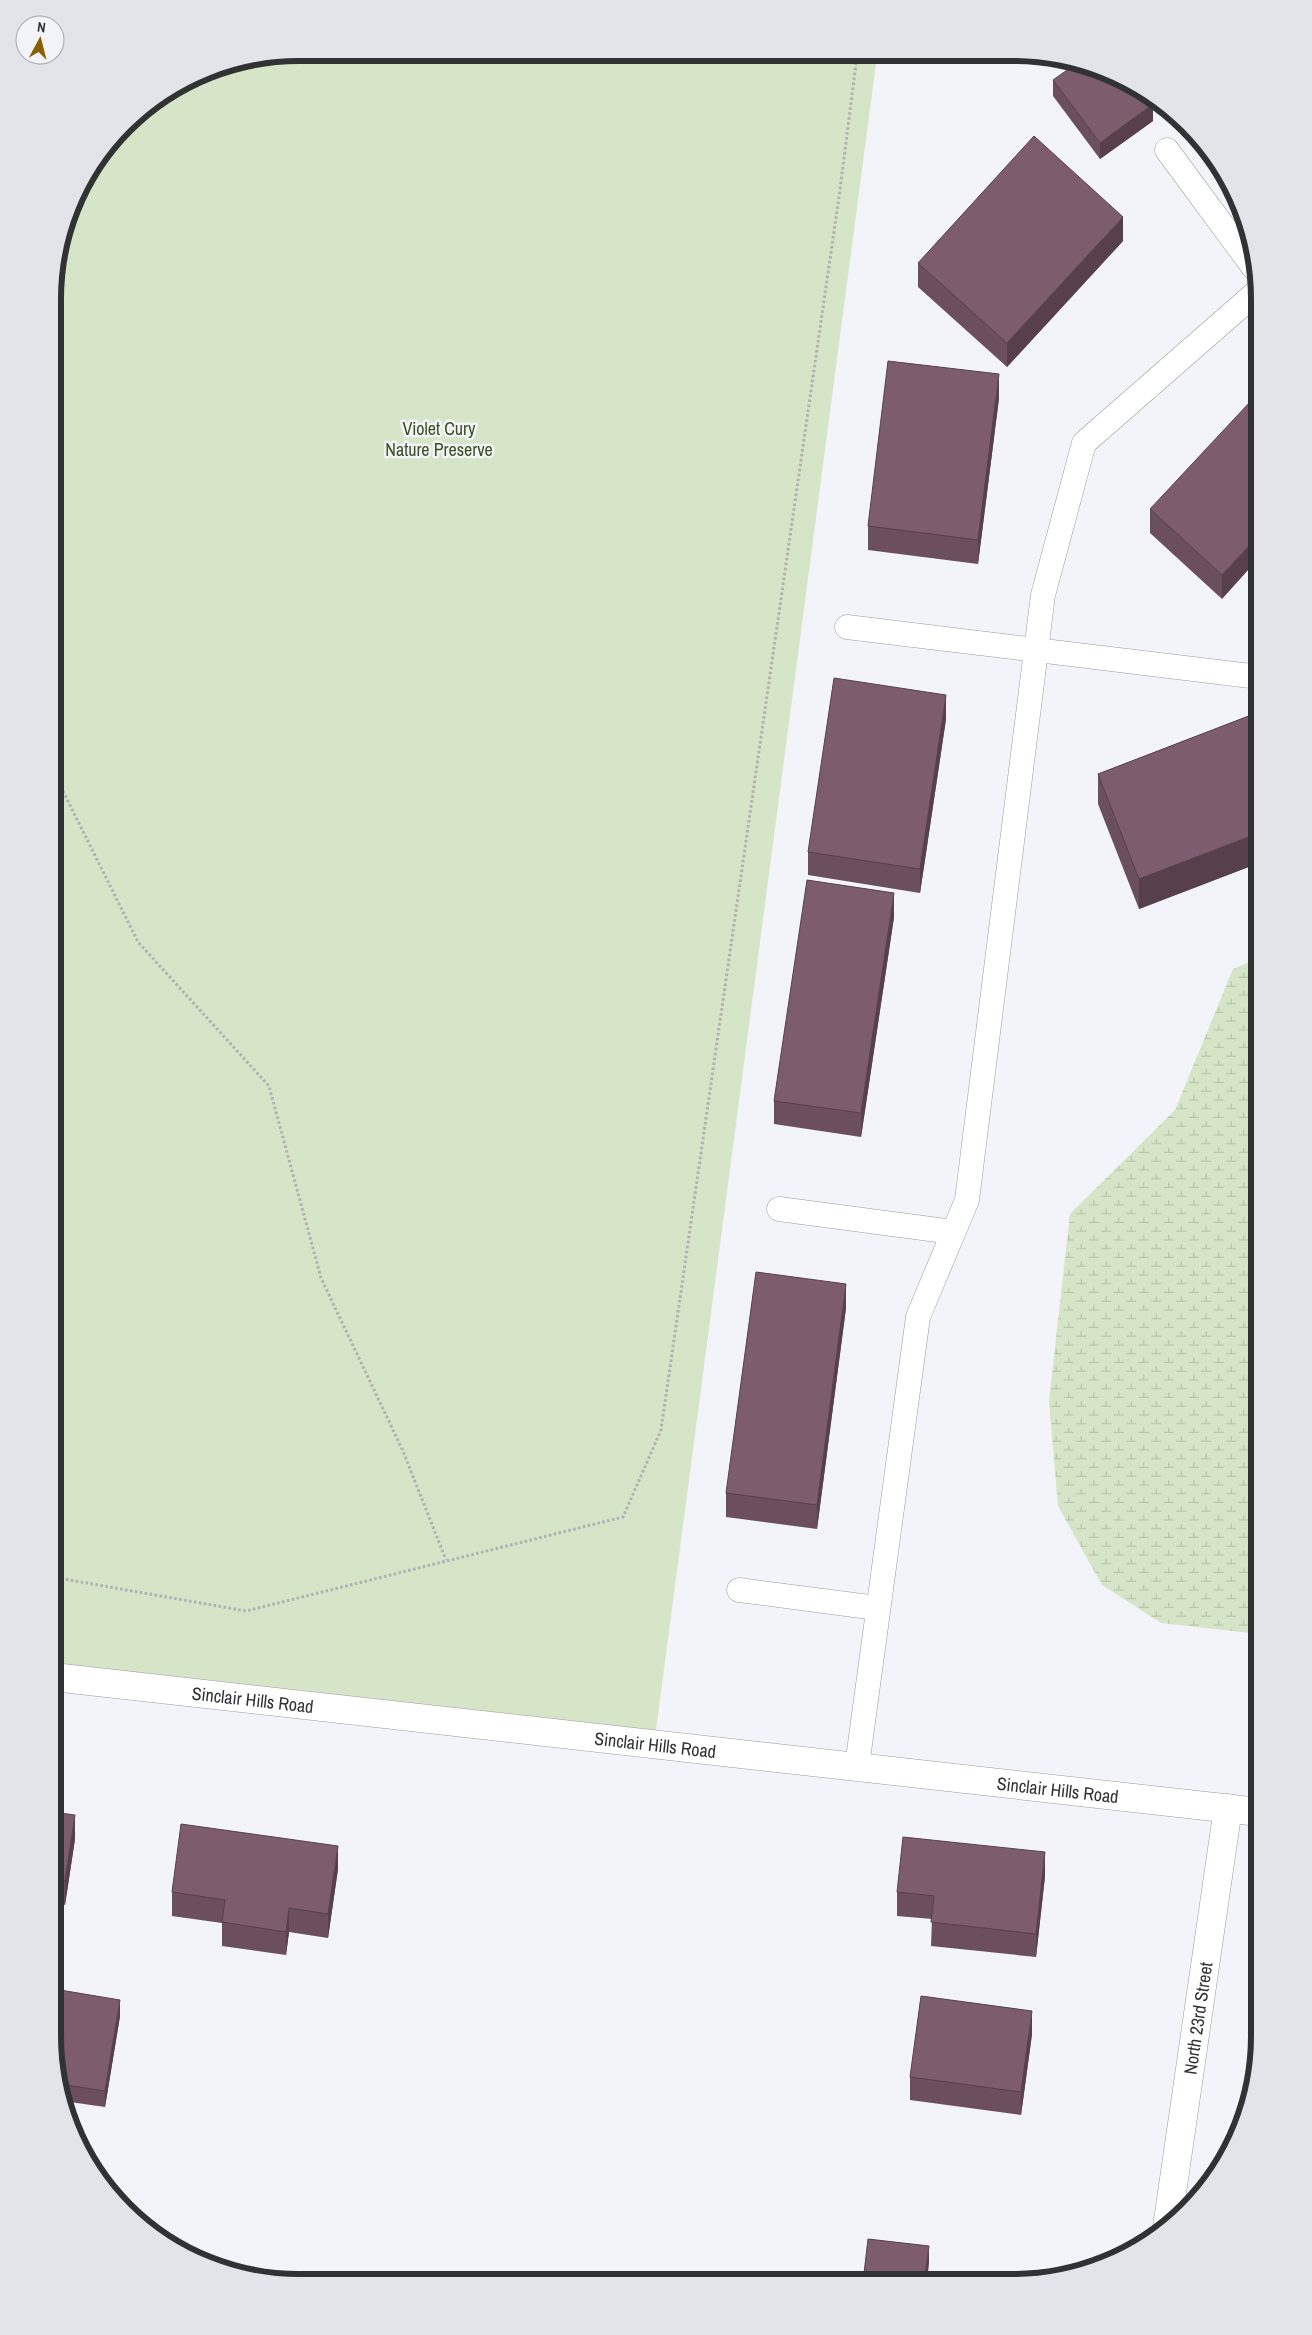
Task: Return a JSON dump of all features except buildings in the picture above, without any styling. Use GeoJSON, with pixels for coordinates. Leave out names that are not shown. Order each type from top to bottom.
{"type":"FeatureCollection","features":[{"type":"Feature","properties":{"kind":"street","name":"Sinclair Hills Road"},"geometry":{"type":"LineString","coordinates":[[61,1678],[1251,1811]]}},
{"type":"Feature","properties":{"kind":"street","name":"North 23rd Street"},"geometry":{"type":"LineString","coordinates":[[1169,2216],[1228,1808]]}},
{"type":"Feature","properties":{"kind":"lane"},"geometry":{"type":"LineString","coordinates":[[1167,150],[1247,259]]}},
{"type":"Feature","properties":{"kind":"lane"},"geometry":{"type":"LineString","coordinates":[[857,1766],[918,1317],[967,1200],[1043,596],[1084,443],[1251,297]]}},
{"type":"Feature","properties":{"kind":"lane"},"geometry":{"type":"LineString","coordinates":[[847,627],[1251,676]]}},
{"type":"Feature","properties":{"kind":"lane"},"geometry":{"type":"LineString","coordinates":[[779,1210],[953,1232]]}},
{"type":"Feature","properties":{"kind":"lane"},"geometry":{"type":"LineString","coordinates":[[739,1590],[878,1608]]}},
{"type":"Feature","properties":{"kind":"path"},"geometry":{"type":"LineString","coordinates":[[61,1577],[246,1612],[446,1560],[623,1517],[661,1430],[838,207],[856,61]]}},
{"type":"Feature","properties":{"kind":"path"},"geometry":{"type":"LineString","coordinates":[[61,787],[138,942],[269,1086],[321,1278],[403,1451],[446,1560]]}},
{"type":"Feature","properties":{"kind":"green space","name":"Violet Cury Nature Preserve"},"geometry":{"type":"Polygon","coordinates":[[[299,61],[876,61],[654,1745],[61,1676],[61,299],[63,268],[69,238],[79,208],[101,167],[120,142],[142,120],[167,101],[208,79],[238,69],[268,63],[299,61]]]}},
{"type":"Feature","properties":{"kind":"green space"},"geometry":{"type":"Polygon","coordinates":[[[1251,961],[1251,1633],[1161,1623],[1102,1585],[1058,1506],[1049,1401],[1070,1214],[1175,1110],[1233,969],[1251,961]]]}}]}
